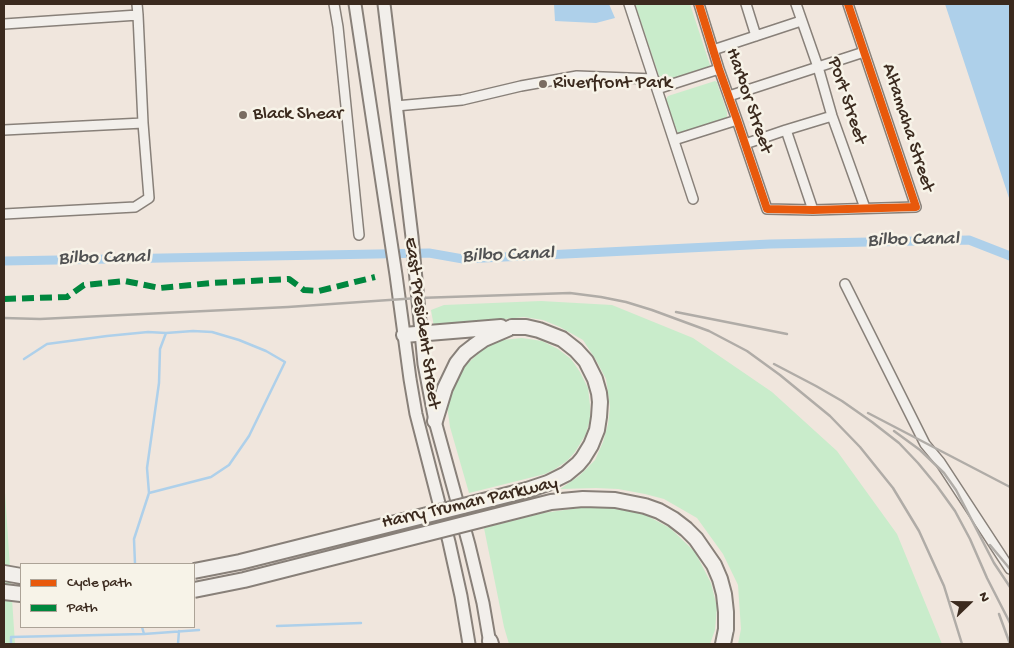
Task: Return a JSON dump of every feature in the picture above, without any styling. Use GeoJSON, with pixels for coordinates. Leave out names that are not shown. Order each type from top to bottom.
{"type":"FeatureCollection","features":[{"type":"Feature","properties":{"kind":"highway"},"geometry":{"type":"LineString","coordinates":[[435,422],[451,374],[465,353],[479,343],[512,327]]}},
{"type":"Feature","properties":{"kind":"highway","name":"Harry Truman Parkway"},"geometry":{"type":"LineString","coordinates":[[195,571],[240,562],[527,490],[558,479],[572,470],[583,458],[597,430],[600,402],[597,386],[586,361],[562,339],[526,327],[404,335]]}},
{"type":"Feature","properties":{"kind":"highway","name":"Harry Truman Parkway"},"geometry":{"type":"LineString","coordinates":[[195,590],[244,580],[551,502],[583,499],[615,500],[659,511],[686,529],[696,539],[710,559],[720,579],[724,594],[726,629],[723,644]]}},
{"type":"Feature","properties":{"kind":"highway"},"geometry":{"type":"LineString","coordinates":[[4,573],[20,576]]}},
{"type":"Feature","properties":{"kind":"highway"},"geometry":{"type":"LineString","coordinates":[[4,592],[20,594]]}},
{"type":"Feature","properties":{"kind":"main road","name":"East President Street"},"geometry":{"type":"LineString","coordinates":[[355,4],[416,414],[449,542],[469,644]]}},
{"type":"Feature","properties":{"kind":"main road","name":"East President Street"},"geometry":{"type":"LineString","coordinates":[[384,4],[416,272],[424,364],[435,422],[469,545],[491,643]]}},
{"type":"Feature","properties":{"kind":"street"},"geometry":{"type":"LineString","coordinates":[[4,214],[135,207],[149,198],[137,4]]}},
{"type":"Feature","properties":{"kind":"street"},"geometry":{"type":"LineString","coordinates":[[334,4],[338,27],[359,235]]}},
{"type":"Feature","properties":{"kind":"street"},"geometry":{"type":"LineString","coordinates":[[630,4],[693,199]]}},
{"type":"Feature","properties":{"kind":"street","name":"Harbor Street"},"geometry":{"type":"LineString","coordinates":[[699,4],[767,209]]}},
{"type":"Feature","properties":{"kind":"street"},"geometry":{"type":"LineString","coordinates":[[746,4],[756,36]]}},
{"type":"Feature","properties":{"kind":"street","name":"Port Street"},"geometry":{"type":"LineString","coordinates":[[796,4],[818,66],[832,116],[865,208]]}},
{"type":"Feature","properties":{"kind":"street","name":"Altamaha Street"},"geometry":{"type":"LineString","coordinates":[[767,209],[813,210],[916,207],[848,4]]}},
{"type":"Feature","properties":{"kind":"street"},"geometry":{"type":"LineString","coordinates":[[4,24],[138,16]]}},
{"type":"Feature","properties":{"kind":"street"},"geometry":{"type":"LineString","coordinates":[[713,50],[801,21]]}},
{"type":"Feature","properties":{"kind":"street"},"geometry":{"type":"LineString","coordinates":[[729,96],[864,52]]}},
{"type":"Feature","properties":{"kind":"street"},"geometry":{"type":"LineString","coordinates":[[657,89],[719,69]]}},
{"type":"Feature","properties":{"kind":"street"},"geometry":{"type":"LineString","coordinates":[[396,106],[462,100],[521,86],[577,76],[654,79]]}},
{"type":"Feature","properties":{"kind":"street"},"geometry":{"type":"LineString","coordinates":[[745,144],[832,116]]}},
{"type":"Feature","properties":{"kind":"street"},"geometry":{"type":"LineString","coordinates":[[674,140],[737,120]]}},
{"type":"Feature","properties":{"kind":"street"},"geometry":{"type":"LineString","coordinates":[[4,130],[143,123]]}},
{"type":"Feature","properties":{"kind":"street"},"geometry":{"type":"LineString","coordinates":[[786,130],[813,210]]}},
{"type":"Feature","properties":{"kind":"street"},"geometry":{"type":"LineString","coordinates":[[846,284],[925,444],[940,462],[1010,568]]}},
{"type":"Feature","properties":{"kind":"green space"},"geometry":{"type":"Polygon","coordinates":[[[635,4],[690,4],[711,68],[667,83],[661,82],[635,4]]]}},
{"type":"Feature","properties":{"kind":"green space"},"geometry":{"type":"Polygon","coordinates":[[[715,81],[717,82],[727,112],[727,117],[679,134],[666,99],[668,96],[715,81]]]}},
{"type":"Feature","properties":{"kind":"green space"},"geometry":{"type":"Polygon","coordinates":[[[541,301],[612,305],[693,338],[772,392],[837,451],[897,534],[942,644],[738,644],[741,629],[738,585],[723,554],[697,518],[664,499],[645,494],[618,489],[560,489],[579,476],[595,460],[608,424],[610,407],[606,379],[583,340],[543,320],[524,317],[434,327],[431,310],[444,305],[541,301]]]}},
{"type":"Feature","properties":{"kind":"green space"},"geometry":{"type":"Polygon","coordinates":[[[522,338],[542,341],[558,349],[571,359],[580,372],[588,388],[590,405],[590,419],[586,434],[575,452],[567,461],[555,469],[545,474],[469,493],[450,427],[447,405],[452,384],[464,367],[484,348],[502,340],[522,338]]]}},
{"type":"Feature","properties":{"kind":"green space"},"geometry":{"type":"Polygon","coordinates":[[[4,477],[15,644],[4,644],[4,477]]]}},
{"type":"Feature","properties":{"kind":"green space"},"geometry":{"type":"Polygon","coordinates":[[[579,508],[609,508],[642,513],[670,528],[695,552],[711,583],[717,607],[715,630],[710,644],[509,644],[484,528],[543,513],[579,508]]]}},
{"type":"Feature","properties":{"kind":"water"},"geometry":{"type":"Polygon","coordinates":[[[554,4],[609,4],[615,18],[596,23],[555,21],[554,4]]]}},
{"type":"Feature","properties":{"kind":"water"},"geometry":{"type":"Polygon","coordinates":[[[945,4],[1010,4],[1010,201],[945,4]]]}},
{"type":"Feature","properties":{"kind":"waterway","name":"Bilbo Canal"},"geometry":{"type":"LineString","coordinates":[[4,261],[429,253],[463,259],[770,244],[969,240],[1010,256]]}},
{"type":"Feature","properties":{"kind":"waterway"},"geometry":{"type":"LineString","coordinates":[[24,359],[47,344],[148,332],[193,331],[212,332],[239,340],[266,351],[285,362],[249,436],[229,465],[211,477],[149,493],[147,468],[159,383],[160,349],[166,333]]}},
{"type":"Feature","properties":{"kind":"waterway"},"geometry":{"type":"LineString","coordinates":[[135,563],[134,539],[149,493]]}},
{"type":"Feature","properties":{"kind":"waterway"},"geometry":{"type":"LineString","coordinates":[[277,626],[361,623]]}},
{"type":"Feature","properties":{"kind":"waterway"},"geometry":{"type":"LineString","coordinates":[[11,644],[11,637],[144,634],[142,628]]}},
{"type":"Feature","properties":{"kind":"waterway"},"geometry":{"type":"LineString","coordinates":[[144,634],[199,630]]}},
{"type":"Feature","properties":{"kind":"waterway"},"geometry":{"type":"LineString","coordinates":[[178,644],[179,631]]}},
{"type":"Feature","properties":{"kind":"railway"},"geometry":{"type":"LineString","coordinates":[[4,318],[40,319],[288,307],[418,298],[570,293],[626,302],[652,310],[709,331],[747,351],[830,416],[860,447],[893,488],[919,531],[944,586],[962,644]]}},
{"type":"Feature","properties":{"kind":"railway"},"geometry":{"type":"LineString","coordinates":[[676,312],[787,334]]}},
{"type":"Feature","properties":{"kind":"railway"},"geometry":{"type":"LineString","coordinates":[[774,364],[842,401],[899,443],[918,463],[955,511],[1010,623]]}},
{"type":"Feature","properties":{"kind":"railway"},"geometry":{"type":"LineString","coordinates":[[868,413],[1010,487]]}},
{"type":"Feature","properties":{"kind":"railway"},"geometry":{"type":"LineString","coordinates":[[894,431],[920,450],[944,473],[956,490],[994,563],[1010,587]]}},
{"type":"Feature","properties":{"kind":"railway"},"geometry":{"type":"LineString","coordinates":[[990,545],[1010,569]]}},
{"type":"Feature","properties":{"kind":"railway"},"geometry":{"type":"LineString","coordinates":[[999,614],[1010,644]]}},
{"type":"Feature","properties":{"kind":"marked path"},"geometry":{"type":"LineString","coordinates":[[4,299],[67,297],[84,285],[125,281],[160,288],[289,279],[304,290],[319,291],[375,277]]}},
{"type":"Feature","properties":{"kind":"cycle path"},"geometry":{"type":"LineString","coordinates":[[699,4],[767,209],[813,210],[916,207],[848,4]]}},
{"type":"Feature","properties":{"kind":"place","name":"Riverfront Park"},"geometry":{"type":"Point","coordinates":[543,84]}},
{"type":"Feature","properties":{"kind":"place","name":"Black Shear"},"geometry":{"type":"Point","coordinates":[243,115]}}]}
